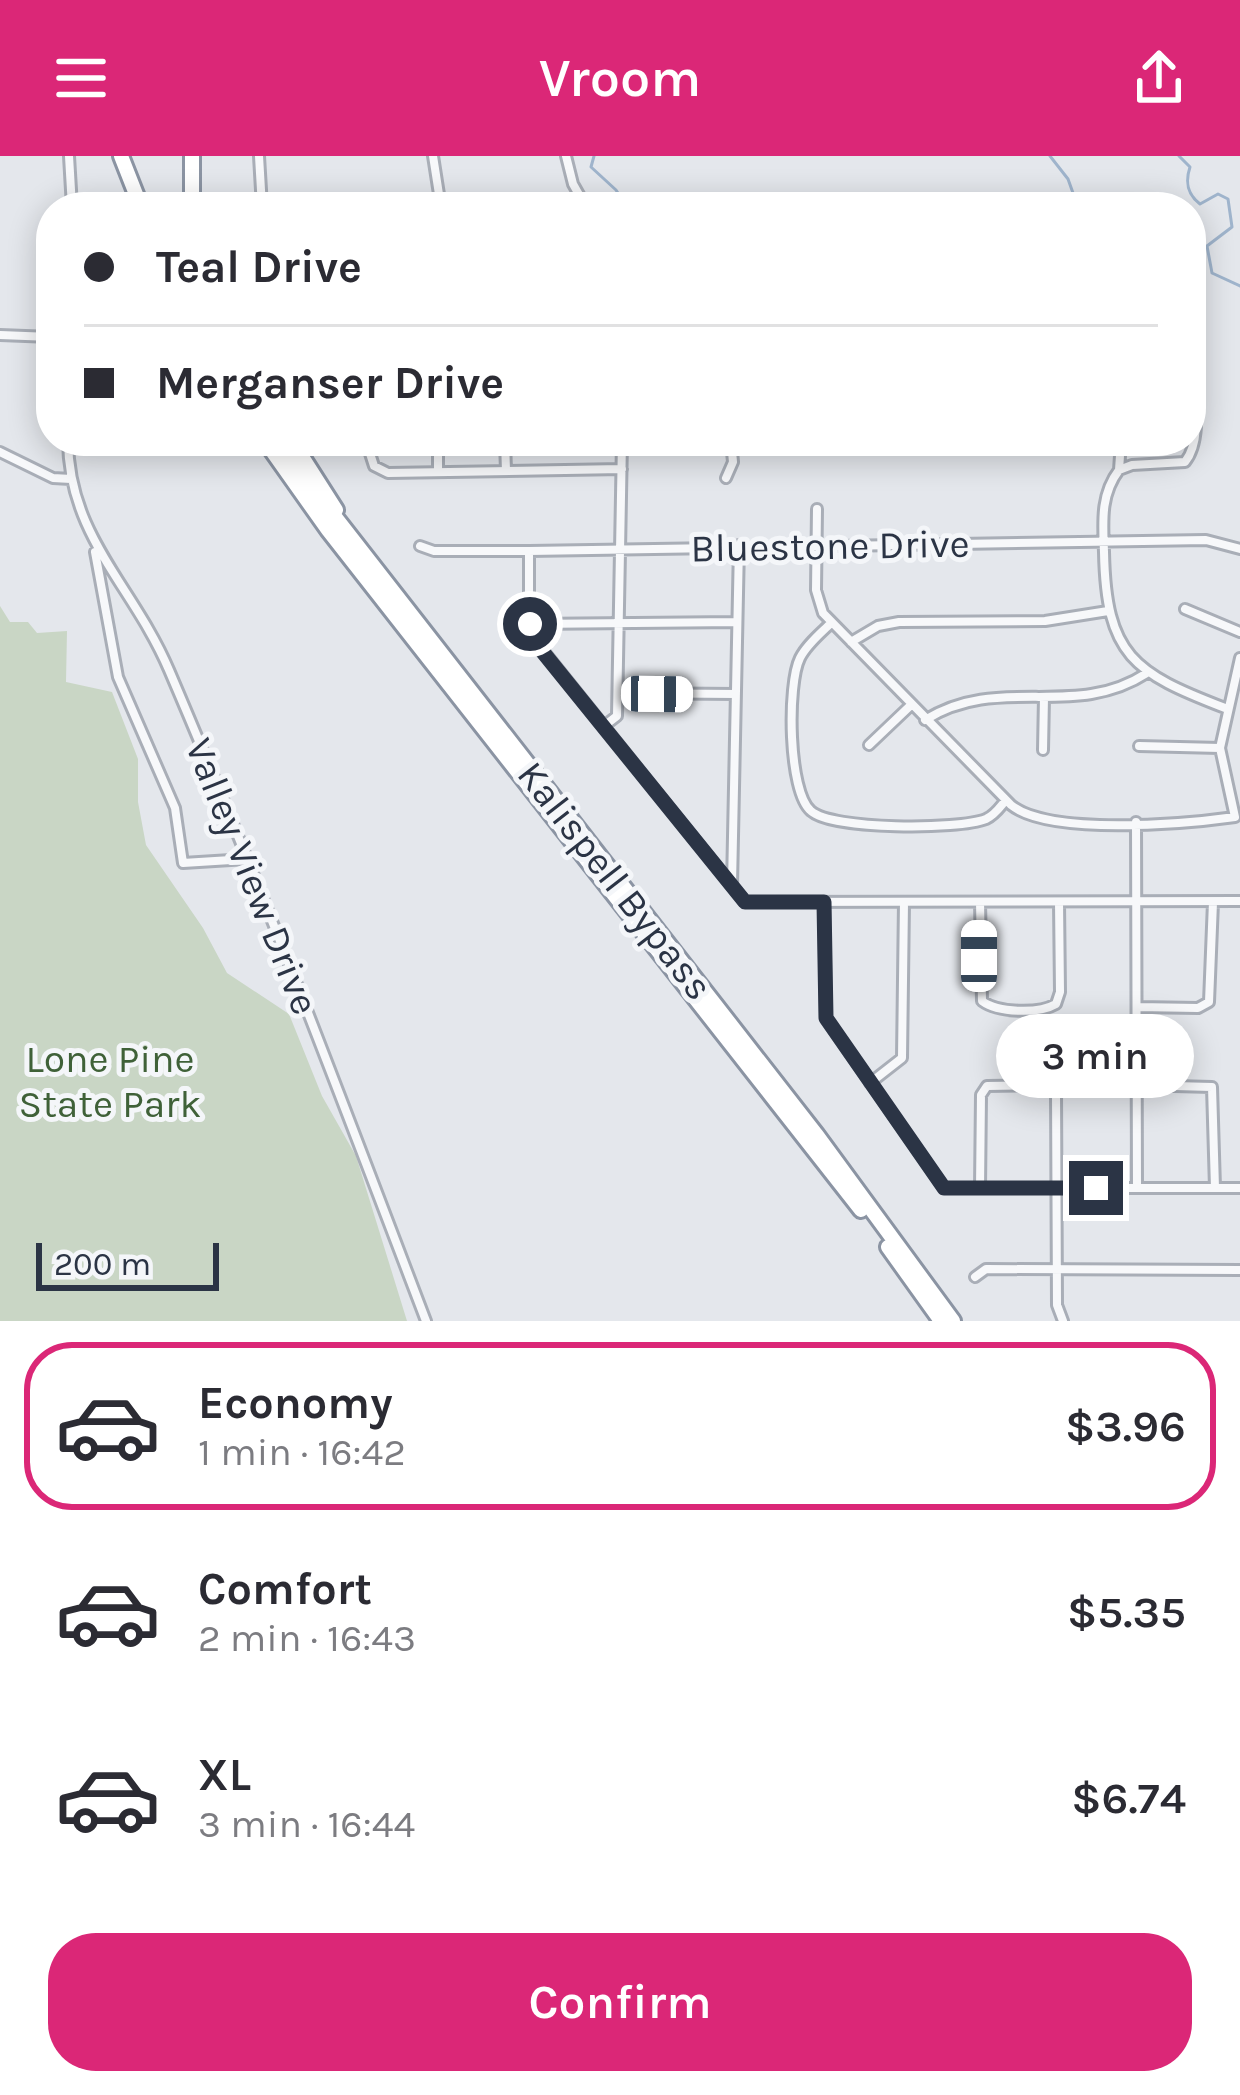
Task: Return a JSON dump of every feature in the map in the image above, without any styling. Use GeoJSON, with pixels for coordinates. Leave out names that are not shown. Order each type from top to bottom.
{"type":"FeatureCollection","features":[{"type":"Feature","properties":{"kind":"highway"},"geometry":{"type":"LineString","coordinates":[[121,156],[135,192]]}},
{"type":"Feature","properties":{"kind":"highway"},"geometry":{"type":"LineString","coordinates":[[131,156],[145,192]]}},
{"type":"Feature","properties":{"kind":"highway"},"geometry":{"type":"LineString","coordinates":[[192,156],[192,192]]}},
{"type":"Feature","properties":{"kind":"highway","name":"Kalispell Bypass"},"geometry":{"type":"LineString","coordinates":[[276,456],[343,548],[818,1152],[941,1321]]}},
{"type":"Feature","properties":{"kind":"highway","name":"Kalispell Bypass"},"geometry":{"type":"LineString","coordinates":[[287,456],[816,1134],[953,1321]]}},
{"type":"Feature","properties":{"kind":"highway"},"geometry":{"type":"LineString","coordinates":[[301,456],[373,571]]}},
{"type":"Feature","properties":{"kind":"street"},"geometry":{"type":"LineString","coordinates":[[68,156],[72,192]]}},
{"type":"Feature","properties":{"kind":"street"},"geometry":{"type":"LineString","coordinates":[[259,156],[261,192]]}},
{"type":"Feature","properties":{"kind":"street"},"geometry":{"type":"LineString","coordinates":[[433,156],[438,192]]}},
{"type":"Feature","properties":{"kind":"street"},"geometry":{"type":"LineString","coordinates":[[566,156],[577,192]]}},
{"type":"Feature","properties":{"kind":"street"},"geometry":{"type":"LineString","coordinates":[[0,335],[36,337]]}},
{"type":"Feature","properties":{"kind":"street"},"geometry":{"type":"LineString","coordinates":[[0,452],[53,478],[71,478]]}},
{"type":"Feature","properties":{"kind":"street","name":"Valley View Drive"},"geometry":{"type":"LineString","coordinates":[[69,456],[71,478],[93,544],[150,627],[247,859],[426,1321]]}},
{"type":"Feature","properties":{"kind":"street"},"geometry":{"type":"LineString","coordinates":[[372,456],[380,472],[622,469]]}},
{"type":"Feature","properties":{"kind":"street"},"geometry":{"type":"LineString","coordinates":[[437,472],[438,456]]}},
{"type":"Feature","properties":{"kind":"street"},"geometry":{"type":"LineString","coordinates":[[506,456],[506,471]]}},
{"type":"Feature","properties":{"kind":"street"},"geometry":{"type":"LineString","coordinates":[[604,726],[617,716],[622,456]]}},
{"type":"Feature","properties":{"kind":"street"},"geometry":{"type":"LineString","coordinates":[[726,478],[732,456]]}},
{"type":"Feature","properties":{"kind":"street"},"geometry":{"type":"LineString","coordinates":[[1120,456],[1119,470],[1106,496],[1108,611],[1123,646],[1147,672],[1174,689],[1225,708]]}},
{"type":"Feature","properties":{"kind":"street"},"geometry":{"type":"LineString","coordinates":[[1119,470],[1188,456]]}},
{"type":"Feature","properties":{"kind":"street"},"geometry":{"type":"LineString","coordinates":[[817,509],[818,599],[831,623],[1027,816],[1046,822],[1235,817],[1220,748],[1225,708],[1240,658]]}},
{"type":"Feature","properties":{"kind":"street","name":"Bluestone Drive"},"geometry":{"type":"LineString","coordinates":[[420,546],[434,551],[529,551],[1205,540],[1240,549]]}},
{"type":"Feature","properties":{"kind":"street"},"geometry":{"type":"LineString","coordinates":[[93,544],[118,677],[175,808],[182,863],[247,859]]}},
{"type":"Feature","properties":{"kind":"street"},"geometry":{"type":"LineString","coordinates":[[732,885],[739,545]]}},
{"type":"Feature","properties":{"kind":"street"},"geometry":{"type":"LineString","coordinates":[[529,551],[530,624],[542,651],[745,902],[1240,902]]}},
{"type":"Feature","properties":{"kind":"street"},"geometry":{"type":"LineString","coordinates":[[1185,609],[1240,632]]}},
{"type":"Feature","properties":{"kind":"street"},"geometry":{"type":"LineString","coordinates":[[851,642],[888,623],[1045,621],[1108,611]]}},
{"type":"Feature","properties":{"kind":"street"},"geometry":{"type":"LineString","coordinates":[[530,624],[737,622]]}},
{"type":"Feature","properties":{"kind":"street"},"geometry":{"type":"LineString","coordinates":[[831,623],[804,652],[796,675],[795,783],[806,807],[840,824],[938,823],[980,820],[1006,800]]}},
{"type":"Feature","properties":{"kind":"street"},"geometry":{"type":"LineString","coordinates":[[925,720],[965,699],[1102,695],[1147,672]]}},
{"type":"Feature","properties":{"kind":"street"},"geometry":{"type":"LineString","coordinates":[[618,693],[736,694]]}},
{"type":"Feature","properties":{"kind":"street"},"geometry":{"type":"LineString","coordinates":[[1043,750],[1044,697]]}},
{"type":"Feature","properties":{"kind":"street"},"geometry":{"type":"LineString","coordinates":[[869,745],[911,706]]}},
{"type":"Feature","properties":{"kind":"street"},"geometry":{"type":"LineString","coordinates":[[1139,746],[1220,748]]}},
{"type":"Feature","properties":{"kind":"street"},"geometry":{"type":"LineString","coordinates":[[1136,822],[1137,1188]]}},
{"type":"Feature","properties":{"kind":"street"},"geometry":{"type":"LineString","coordinates":[[824,902],[826,1018],[944,1188],[1240,1188]]}},
{"type":"Feature","properties":{"kind":"street"},"geometry":{"type":"LineString","coordinates":[[870,1082],[902,1058],[904,902]]}},
{"type":"Feature","properties":{"kind":"street"},"geometry":{"type":"LineString","coordinates":[[980,902],[982,1001],[996,1009],[1047,1009],[1056,1004],[1060,992],[1060,902]]}},
{"type":"Feature","properties":{"kind":"street"},"geometry":{"type":"LineString","coordinates":[[1137,1007],[1198,1008],[1209,1002],[1213,902]]}},
{"type":"Feature","properties":{"kind":"street"},"geometry":{"type":"LineString","coordinates":[[980,1188],[981,1095],[987,1087],[1048,1085],[1056,1091],[1057,1305],[1063,1321]]}},
{"type":"Feature","properties":{"kind":"street"},"geometry":{"type":"LineString","coordinates":[[1137,1085],[1212,1087],[1215,1188]]}},
{"type":"Feature","properties":{"kind":"street"},"geometry":{"type":"LineString","coordinates":[[975,1277],[986,1269],[1240,1270]]}},
{"type":"Feature","properties":{"kind":"green space","name":"Lone Pine State Park"},"geometry":{"type":"Polygon","coordinates":[[[0,606],[10,622],[28,622],[37,633],[67,631],[66,682],[112,692],[138,759],[138,802],[146,845],[203,928],[227,973],[289,1014],[322,1096],[356,1156],[407,1321],[0,1321],[0,606]]]}},
{"type":"Feature","properties":{"kind":"waterway"},"geometry":{"type":"LineString","coordinates":[[594,156],[591,167],[617,192]]}},
{"type":"Feature","properties":{"kind":"waterway"},"geometry":{"type":"LineString","coordinates":[[1050,156],[1073,192]]}},
{"type":"Feature","properties":{"kind":"waterway"},"geometry":{"type":"LineString","coordinates":[[1179,156],[1190,167],[1190,192]]}},
{"type":"Feature","properties":{"kind":"waterway"},"geometry":{"type":"LineString","coordinates":[[1206,201],[1218,194],[1228,199],[1232,227],[1207,246],[1212,273],[1240,286]]}},
{"type":"Feature","properties":{"kind":"route"},"geometry":{"type":"LineString","coordinates":[[530,624],[542,651],[745,902],[824,902],[826,1018],[944,1188],[1096,1188]]}}]}
